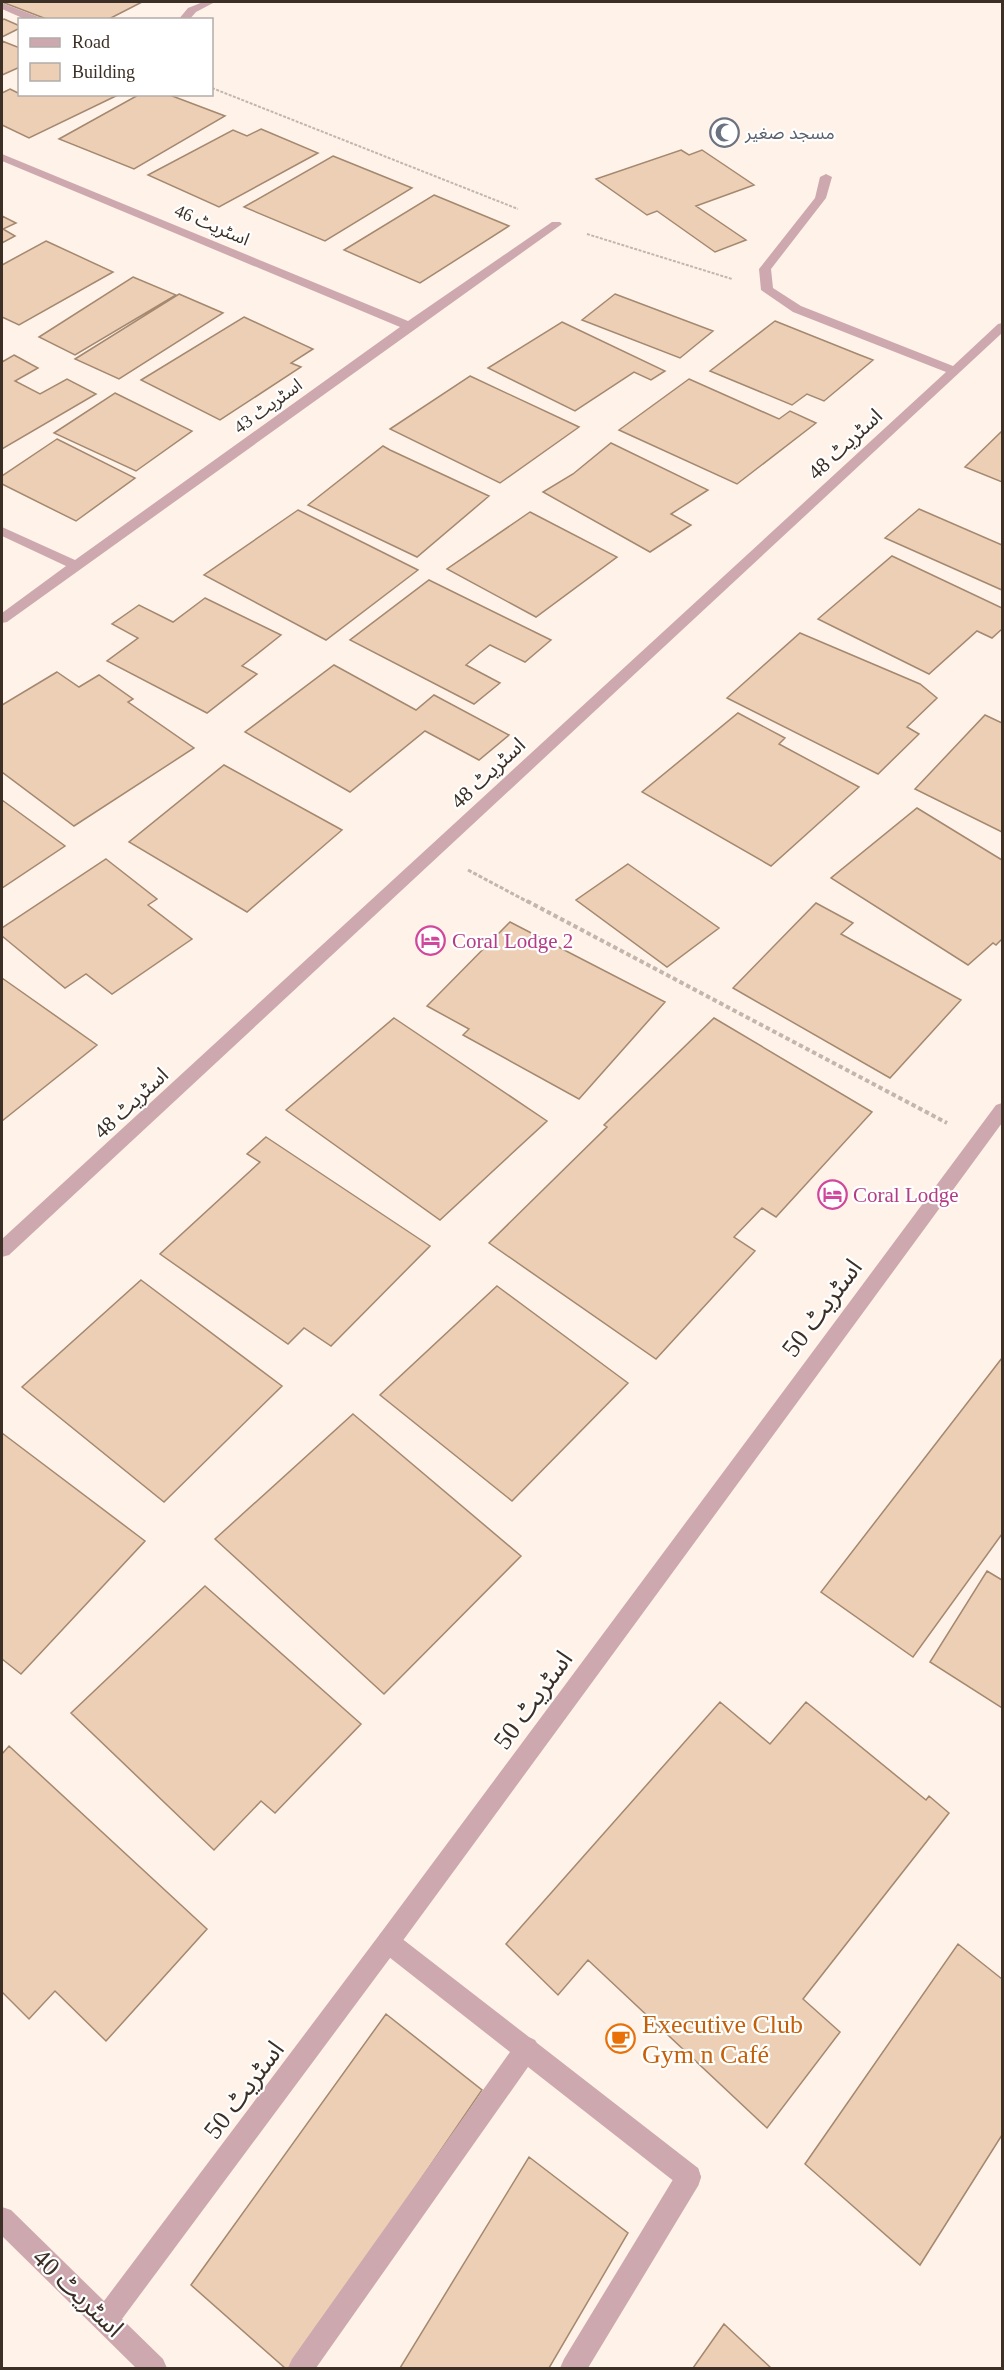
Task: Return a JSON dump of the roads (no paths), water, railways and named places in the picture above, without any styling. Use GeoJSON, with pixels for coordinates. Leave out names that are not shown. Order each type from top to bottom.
{"type":"FeatureCollection","features":[{"type":"Feature","properties":{"kind":"street"},"geometry":{"type":"LineString","coordinates":[[185,18],[192,10],[210,2]]}},
{"type":"Feature","properties":{"kind":"street"},"geometry":{"type":"LineString","coordinates":[[2,6],[32,18]]}},
{"type":"Feature","properties":{"kind":"street","name":"اسٹریٹ 46"},"geometry":{"type":"LineString","coordinates":[[2,157],[409,326]]}},
{"type":"Feature","properties":{"kind":"street"},"geometry":{"type":"LineString","coordinates":[[826,177],[820,198],[765,269],[767,290],[797,309],[955,371]]}},
{"type":"Feature","properties":{"kind":"street","name":"اسٹریٹ 43"},"geometry":{"type":"LineString","coordinates":[[2,619],[409,326],[556,224]]}},
{"type":"Feature","properties":{"kind":"street","name":"اسٹریٹ 48"},"geometry":{"type":"LineString","coordinates":[[2,1250],[1002,327]]}},
{"type":"Feature","properties":{"kind":"street"},"geometry":{"type":"LineString","coordinates":[[2,531],[76,566]]}},
{"type":"Feature","properties":{"kind":"street","name":"اسٹریٹ 50"},"geometry":{"type":"LineString","coordinates":[[105,2319],[388,1942],[1002,1110]]}},
{"type":"Feature","properties":{"kind":"street"},"geometry":{"type":"LineString","coordinates":[[388,1942],[689,2177],[573,2368]]}},
{"type":"Feature","properties":{"kind":"street"},"geometry":{"type":"LineString","coordinates":[[301,2368],[526,2048]]}},
{"type":"Feature","properties":{"kind":"street","name":"اسٹریٹ 40"},"geometry":{"type":"LineString","coordinates":[[2,2218],[154,2368]]}},
{"type":"Feature","properties":{"kind":"place","name":"مسجد صغیر"},"geometry":{"type":"Point","coordinates":[724,133]}},
{"type":"Feature","properties":{"kind":"place","name":"Coral Lodge 2"},"geometry":{"type":"Point","coordinates":[431,941]}},
{"type":"Feature","properties":{"kind":"place","name":"Coral Lodge"},"geometry":{"type":"Point","coordinates":[832,1195]}},
{"type":"Feature","properties":{"kind":"place","name":"Executive Club Gym n Café"},"geometry":{"type":"Point","coordinates":[621,2039]}}]}
